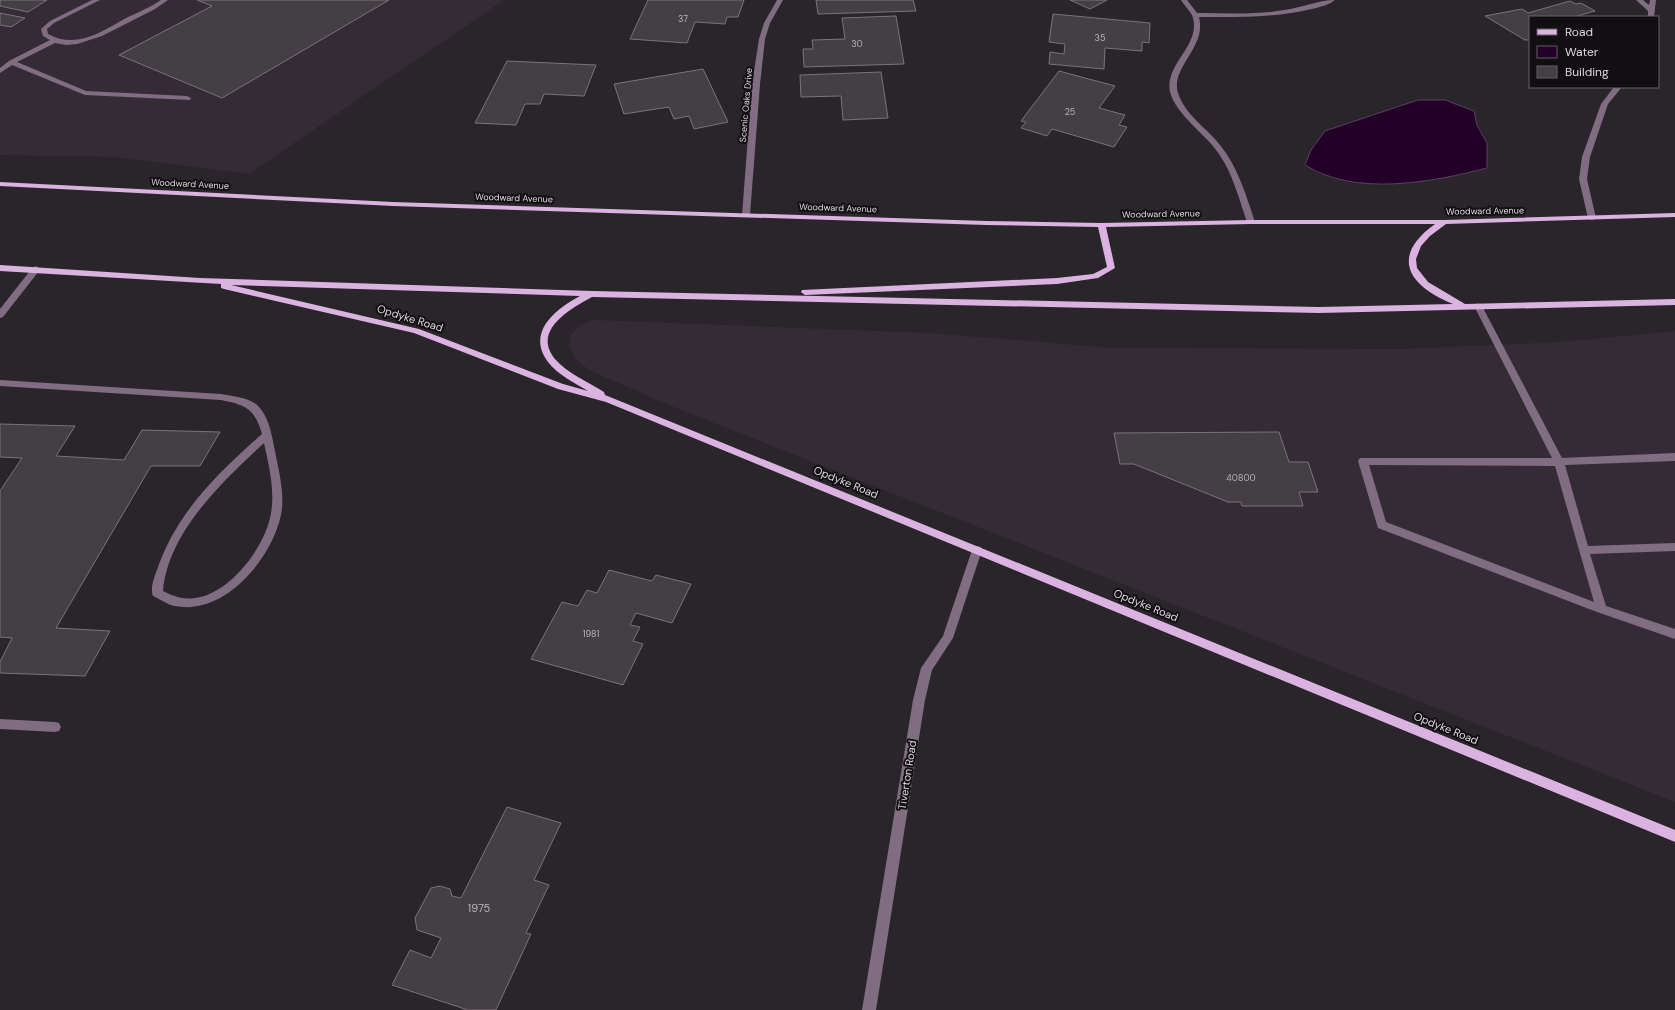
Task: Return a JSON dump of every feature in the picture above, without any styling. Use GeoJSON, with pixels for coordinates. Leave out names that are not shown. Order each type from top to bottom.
{"type":"FeatureCollection","features":[{"type":"Feature","properties":{"kind":"main road","name":"Woodward Avenue"},"geometry":{"type":"LineString","coordinates":[[0,184],[393,204],[978,223],[1101,225],[1252,222],[1444,222],[1675,215]]}},
{"type":"Feature","properties":{"kind":"main road"},"geometry":{"type":"LineString","coordinates":[[1444,222],[1424,237],[1414,250],[1413,266],[1423,284],[1443,297],[1467,307]]}},
{"type":"Feature","properties":{"kind":"main road"},"geometry":{"type":"LineString","coordinates":[[713,296],[1057,281],[1095,276],[1111,268],[1101,225]]}},
{"type":"Feature","properties":{"kind":"main road"},"geometry":{"type":"LineString","coordinates":[[0,268],[36,269],[200,281],[592,294],[1311,310],[1675,302]]}},
{"type":"Feature","properties":{"kind":"main road","name":"Opdyke Road"},"geometry":{"type":"LineString","coordinates":[[200,281],[416,331],[561,387],[608,399],[1675,836]]}},
{"type":"Feature","properties":{"kind":"main road","name":"Opdyke Road"},"geometry":{"type":"LineString","coordinates":[[592,294],[564,309],[550,322],[544,335],[544,350],[553,362],[608,399]]}},
{"type":"Feature","properties":{"kind":"street"},"geometry":{"type":"LineString","coordinates":[[53,41],[45,35],[44,29],[52,22],[97,0]]}},
{"type":"Feature","properties":{"kind":"street"},"geometry":{"type":"LineString","coordinates":[[0,71],[11,62],[53,41],[79,42],[93,38],[165,0]]}},
{"type":"Feature","properties":{"kind":"street","name":"Scenic Oaks Drive"},"geometry":{"type":"LineString","coordinates":[[746,215],[756,84],[762,39],[767,23],[780,0]]}},
{"type":"Feature","properties":{"kind":"street"},"geometry":{"type":"LineString","coordinates":[[1184,0],[1196,15],[1198,26],[1195,40],[1174,81],[1174,91],[1182,107],[1224,154],[1234,172],[1252,222]]}},
{"type":"Feature","properties":{"kind":"street"},"geometry":{"type":"LineString","coordinates":[[1196,15],[1286,13],[1310,8],[1332,0]]}},
{"type":"Feature","properties":{"kind":"street"},"geometry":{"type":"LineString","coordinates":[[1639,0],[1651,10]]}},
{"type":"Feature","properties":{"kind":"street"},"geometry":{"type":"LineString","coordinates":[[1651,16],[1652,0]]}},
{"type":"Feature","properties":{"kind":"street"},"geometry":{"type":"LineString","coordinates":[[11,62],[85,93],[187,98]]}},
{"type":"Feature","properties":{"kind":"street"},"geometry":{"type":"LineString","coordinates":[[1592,218],[1583,179],[1586,157],[1605,104],[1617,88]]}},
{"type":"Feature","properties":{"kind":"street"},"geometry":{"type":"LineString","coordinates":[[0,315],[36,269]]}},
{"type":"Feature","properties":{"kind":"street"},"geometry":{"type":"LineString","coordinates":[[1478,306],[1559,462],[1601,609]]}},
{"type":"Feature","properties":{"kind":"street"},"geometry":{"type":"LineString","coordinates":[[0,383],[221,397],[245,403],[254,408],[262,420],[267,435],[276,490],[276,515],[266,542],[248,569],[220,593],[207,601],[186,604],[168,601],[157,593],[158,578],[173,544],[190,514],[205,493],[267,435]]}},
{"type":"Feature","properties":{"kind":"street"},"geometry":{"type":"LineString","coordinates":[[1675,457],[1559,462],[1363,461],[1382,525],[1601,609],[1675,634]]}},
{"type":"Feature","properties":{"kind":"street"},"geometry":{"type":"LineString","coordinates":[[1584,550],[1675,547]]}},
{"type":"Feature","properties":{"kind":"street","name":"Tiverton Road"},"geometry":{"type":"LineString","coordinates":[[869,1010],[919,700],[927,668],[948,638],[977,550]]}},
{"type":"Feature","properties":{"kind":"street"},"geometry":{"type":"LineString","coordinates":[[0,724],[55,727]]}},
{"type":"Feature","properties":{"kind":"shaded area"},"geometry":{"type":"Polygon","coordinates":[[[0,0],[504,0],[249,174],[115,157],[0,155],[0,0]]]}},
{"type":"Feature","properties":{"kind":"shaded area"},"geometry":{"type":"Polygon","coordinates":[[[594,320],[930,333],[1112,348],[1402,349],[1561,342],[1675,331],[1675,802],[671,406],[589,370],[576,359],[569,345],[571,334],[582,324],[594,320]]]}},
{"type":"Feature","properties":{"kind":"water"},"geometry":{"type":"Polygon","coordinates":[[[1418,100],[1445,100],[1474,111],[1477,125],[1487,143],[1487,168],[1419,182],[1370,184],[1347,181],[1325,175],[1305,165],[1311,150],[1325,131],[1418,100]]]}},
{"type":"Feature","properties":{"kind":"building"},"geometry":{"type":"Polygon","coordinates":[[[0,0],[47,0],[28,12],[0,6],[0,0]]]}},
{"type":"Feature","properties":{"kind":"building"},"geometry":{"type":"Polygon","coordinates":[[[197,0],[389,0],[222,98],[119,55],[212,6],[197,0]]]}},
{"type":"Feature","properties":{"kind":"building"},"geometry":{"type":"Polygon","coordinates":[[[648,0],[744,0],[738,17],[727,17],[725,24],[695,22],[687,43],[630,39],[648,0]]]}},
{"type":"Feature","properties":{"kind":"building"},"geometry":{"type":"Polygon","coordinates":[[[816,0],[913,0],[916,11],[818,14],[816,0]]]}},
{"type":"Feature","properties":{"kind":"building"},"geometry":{"type":"Polygon","coordinates":[[[1070,0],[1107,0],[1090,9],[1070,0]]]}},
{"type":"Feature","properties":{"kind":"building"},"geometry":{"type":"Polygon","coordinates":[[[1570,1],[1576,4],[1581,3],[1595,11],[1578,16],[1529,16],[1529,40],[1525,40],[1485,16],[1522,9],[1528,13],[1570,1]]]}},
{"type":"Feature","properties":{"kind":"building"},"geometry":{"type":"Polygon","coordinates":[[[0,13],[25,18],[11,27],[0,25],[0,13]]]}},
{"type":"Feature","properties":{"kind":"building"},"geometry":{"type":"Polygon","coordinates":[[[1053,14],[1150,23],[1149,43],[1142,42],[1142,51],[1105,48],[1104,69],[1049,64],[1050,52],[1064,54],[1065,44],[1049,42],[1053,14]]]}},
{"type":"Feature","properties":{"kind":"building"},"geometry":{"type":"Polygon","coordinates":[[[896,16],[904,64],[804,67],[803,49],[813,49],[812,40],[845,39],[842,18],[896,16]]]}},
{"type":"Feature","properties":{"kind":"building"},"geometry":{"type":"Polygon","coordinates":[[[507,61],[596,65],[584,96],[544,94],[540,104],[525,104],[516,125],[475,123],[507,61]]]}},
{"type":"Feature","properties":{"kind":"building"},"geometry":{"type":"Polygon","coordinates":[[[703,69],[728,122],[694,129],[689,116],[674,119],[669,107],[624,114],[614,84],[703,69]]]}},
{"type":"Feature","properties":{"kind":"building"},"geometry":{"type":"Polygon","coordinates":[[[1059,71],[1115,86],[1099,108],[1125,115],[1119,125],[1127,127],[1114,147],[1052,129],[1047,136],[1021,128],[1026,122],[1021,121],[1059,71]]]}},
{"type":"Feature","properties":{"kind":"building"},"geometry":{"type":"Polygon","coordinates":[[[881,72],[888,118],[843,120],[841,96],[801,97],[800,75],[881,72]]]}},
{"type":"Feature","properties":{"kind":"building"},"geometry":{"type":"Polygon","coordinates":[[[0,424],[75,426],[56,456],[124,460],[142,430],[220,432],[200,466],[151,466],[56,628],[110,631],[85,676],[0,673],[0,662],[12,638],[0,637],[0,491],[22,458],[0,457],[0,424]]]}},
{"type":"Feature","properties":{"kind":"building"},"geometry":{"type":"Polygon","coordinates":[[[1279,432],[1289,462],[1308,462],[1318,492],[1299,492],[1303,506],[1242,506],[1241,502],[1228,502],[1134,464],[1120,464],[1114,433],[1279,432]]]}},
{"type":"Feature","properties":{"kind":"building"},"geometry":{"type":"Polygon","coordinates":[[[609,570],[652,581],[656,575],[691,584],[672,623],[636,613],[630,625],[640,627],[633,641],[643,644],[623,685],[531,659],[562,602],[578,606],[587,590],[597,593],[609,570]]]}},
{"type":"Feature","properties":{"kind":"building"},"geometry":{"type":"Polygon","coordinates":[[[507,807],[561,823],[534,880],[549,885],[526,933],[531,934],[496,1010],[468,1010],[392,985],[410,950],[431,958],[441,938],[417,930],[415,918],[431,888],[440,886],[450,889],[452,896],[461,898],[507,807]]]}}]}
